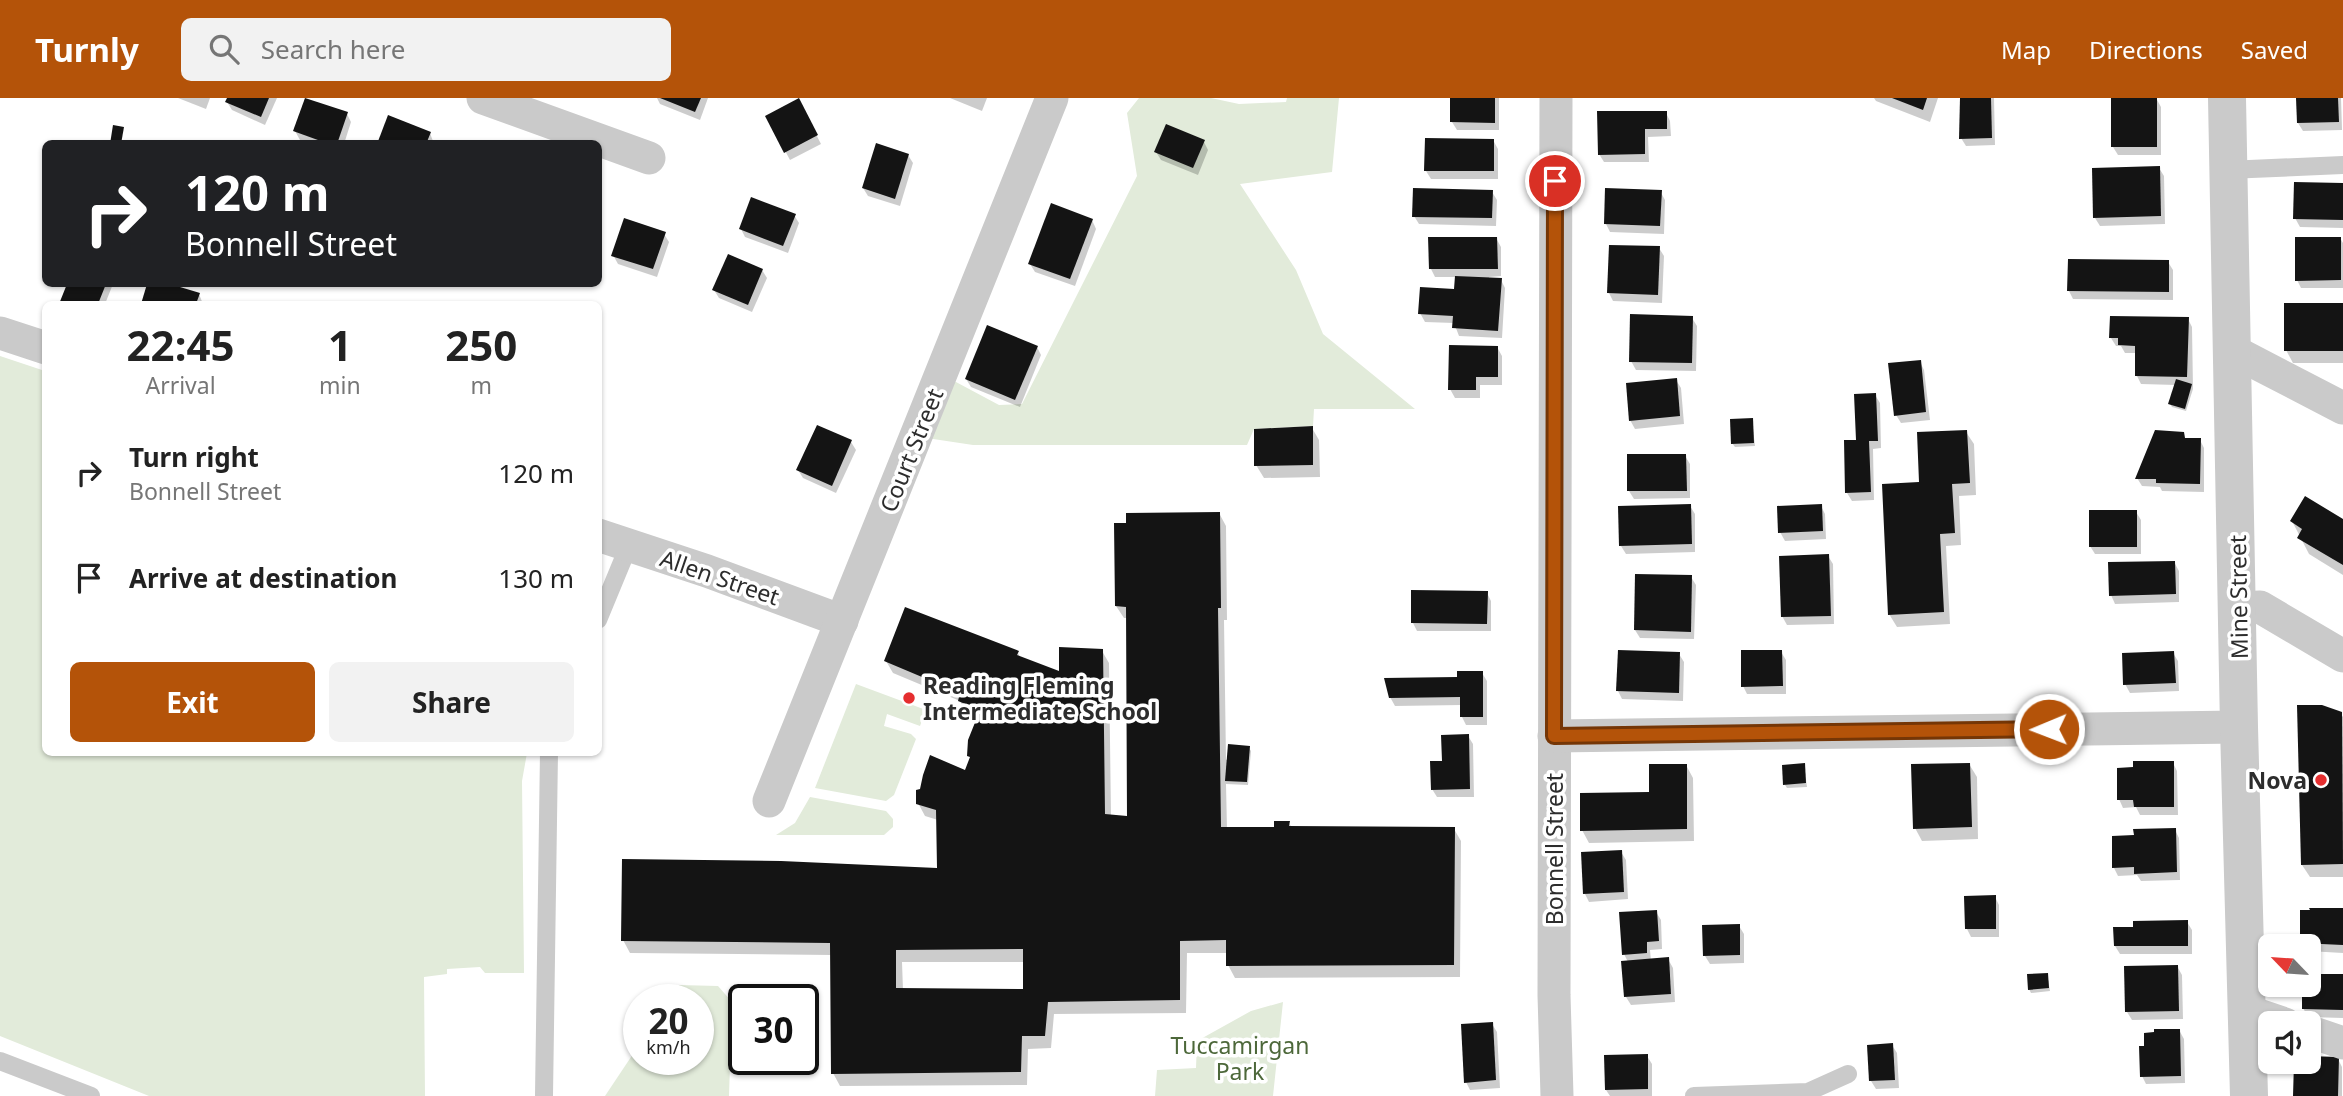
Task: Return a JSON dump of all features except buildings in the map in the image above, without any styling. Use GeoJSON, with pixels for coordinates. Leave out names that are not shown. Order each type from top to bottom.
{"type":"FeatureCollection","features":[{"type":"Feature","properties":{"kind":"street"},"geometry":{"type":"LineString","coordinates":[[483,98],[599,140]]}},
{"type":"Feature","properties":{"kind":"street","name":"Court Street"},"geometry":{"type":"LineString","coordinates":[[769,801],[1052,98]]}},
{"type":"Feature","properties":{"kind":"street","name":"Bonnell Street"},"geometry":{"type":"LineString","coordinates":[[1556,98],[1554,995],[1557,1096]]}},
{"type":"Feature","properties":{"kind":"street","name":"Mine Street"},"geometry":{"type":"LineString","coordinates":[[2227,98],[2249,1096]]}},
{"type":"Feature","properties":{"kind":"street"},"geometry":{"type":"LineString","coordinates":[[602,141],[649,158]]}},
{"type":"Feature","properties":{"kind":"street"},"geometry":{"type":"LineString","coordinates":[[0,333],[42,347]]}},
{"type":"Feature","properties":{"kind":"street"},"geometry":{"type":"LineString","coordinates":[[2231,350],[2343,408]]}},
{"type":"Feature","properties":{"kind":"street","name":"Allen Street"},"geometry":{"type":"LineString","coordinates":[[614,540],[842,621]]}},
{"type":"Feature","properties":{"kind":"street"},"geometry":{"type":"LineString","coordinates":[[2238,608],[2260,607],[2343,656]]}},
{"type":"Feature","properties":{"kind":"street"},"geometry":{"type":"LineString","coordinates":[[1554,736],[2239,727]]}},
{"type":"Feature","properties":{"kind":"street"},"geometry":{"type":"LineString","coordinates":[[2247,1012],[2258,1015]]}},
{"type":"Feature","properties":{"kind":"street"},"geometry":{"type":"LineString","coordinates":[[2321,1035],[2343,1043]]}},
{"type":"Feature","properties":{"kind":"lane"},"geometry":{"type":"LineString","coordinates":[[2227,170],[2343,165]]}},
{"type":"Feature","properties":{"kind":"lane"},"geometry":{"type":"LineString","coordinates":[[602,601],[614,540]]}},
{"type":"Feature","properties":{"kind":"lane"},"geometry":{"type":"LineString","coordinates":[[544,1096],[549,756]]}},
{"type":"Feature","properties":{"kind":"lane"},"geometry":{"type":"LineString","coordinates":[[0,1061],[91,1096]]}},
{"type":"Feature","properties":{"kind":"lane"},"geometry":{"type":"LineString","coordinates":[[1694,1096],[1808,1092],[1848,1074]]}},
{"type":"Feature","properties":{"kind":"green space"},"geometry":{"type":"Polygon","coordinates":[[[1139,98],[1211,98],[1239,104],[1286,102],[1287,98],[1339,98],[1332,172],[1240,184],[1296,270],[1323,334],[1415,409],[1314,409],[1313,426],[1254,429],[1247,445],[973,445],[920,437],[941,374],[999,405],[1022,404],[1137,176],[1127,113],[1139,98]]]}},
{"type":"Feature","properties":{"kind":"green space"},"geometry":{"type":"Polygon","coordinates":[[[0,356],[42,370],[42,756],[526,756],[522,781],[524,973],[485,973],[480,967],[447,969],[447,974],[424,977],[425,1096],[149,1096],[0,1036],[0,356]]]}},
{"type":"Feature","properties":{"kind":"green space"},"geometry":{"type":"Polygon","coordinates":[[[856,684],[926,710],[920,726],[887,714],[884,726],[911,734],[916,739],[894,795],[886,801],[815,788],[856,684]]]}},
{"type":"Feature","properties":{"kind":"green space"},"geometry":{"type":"Polygon","coordinates":[[[810,797],[886,811],[893,819],[893,827],[884,835],[776,835],[795,823],[810,797]]]}},
{"type":"Feature","properties":{"kind":"green space"},"geometry":{"type":"Polygon","coordinates":[[[714,986],[718,986],[728,997],[729,1096],[605,1096],[623,1069],[623,1075],[714,1075],[714,986]]]}},
{"type":"Feature","properties":{"kind":"green space","name":"Tuccamirgan Park"},"geometry":{"type":"Polygon","coordinates":[[[1283,1002],[1273,1096],[1155,1096],[1157,1070],[1196,1068],[1197,1041],[1251,1011],[1283,1002]]]}},
{"type":"Feature","properties":{"kind":"place","name":"Reading Fleming Intermediate School"},"geometry":{"type":"Point","coordinates":[909,698]}},
{"type":"Feature","properties":{"kind":"place","name":"Nova"},"geometry":{"type":"Point","coordinates":[2321,780]}},
{"type":"Feature","properties":{"kind":"route"},"geometry":{"type":"LineString","coordinates":[[1555,181],[1554,736],[2049,729]]}}]}
